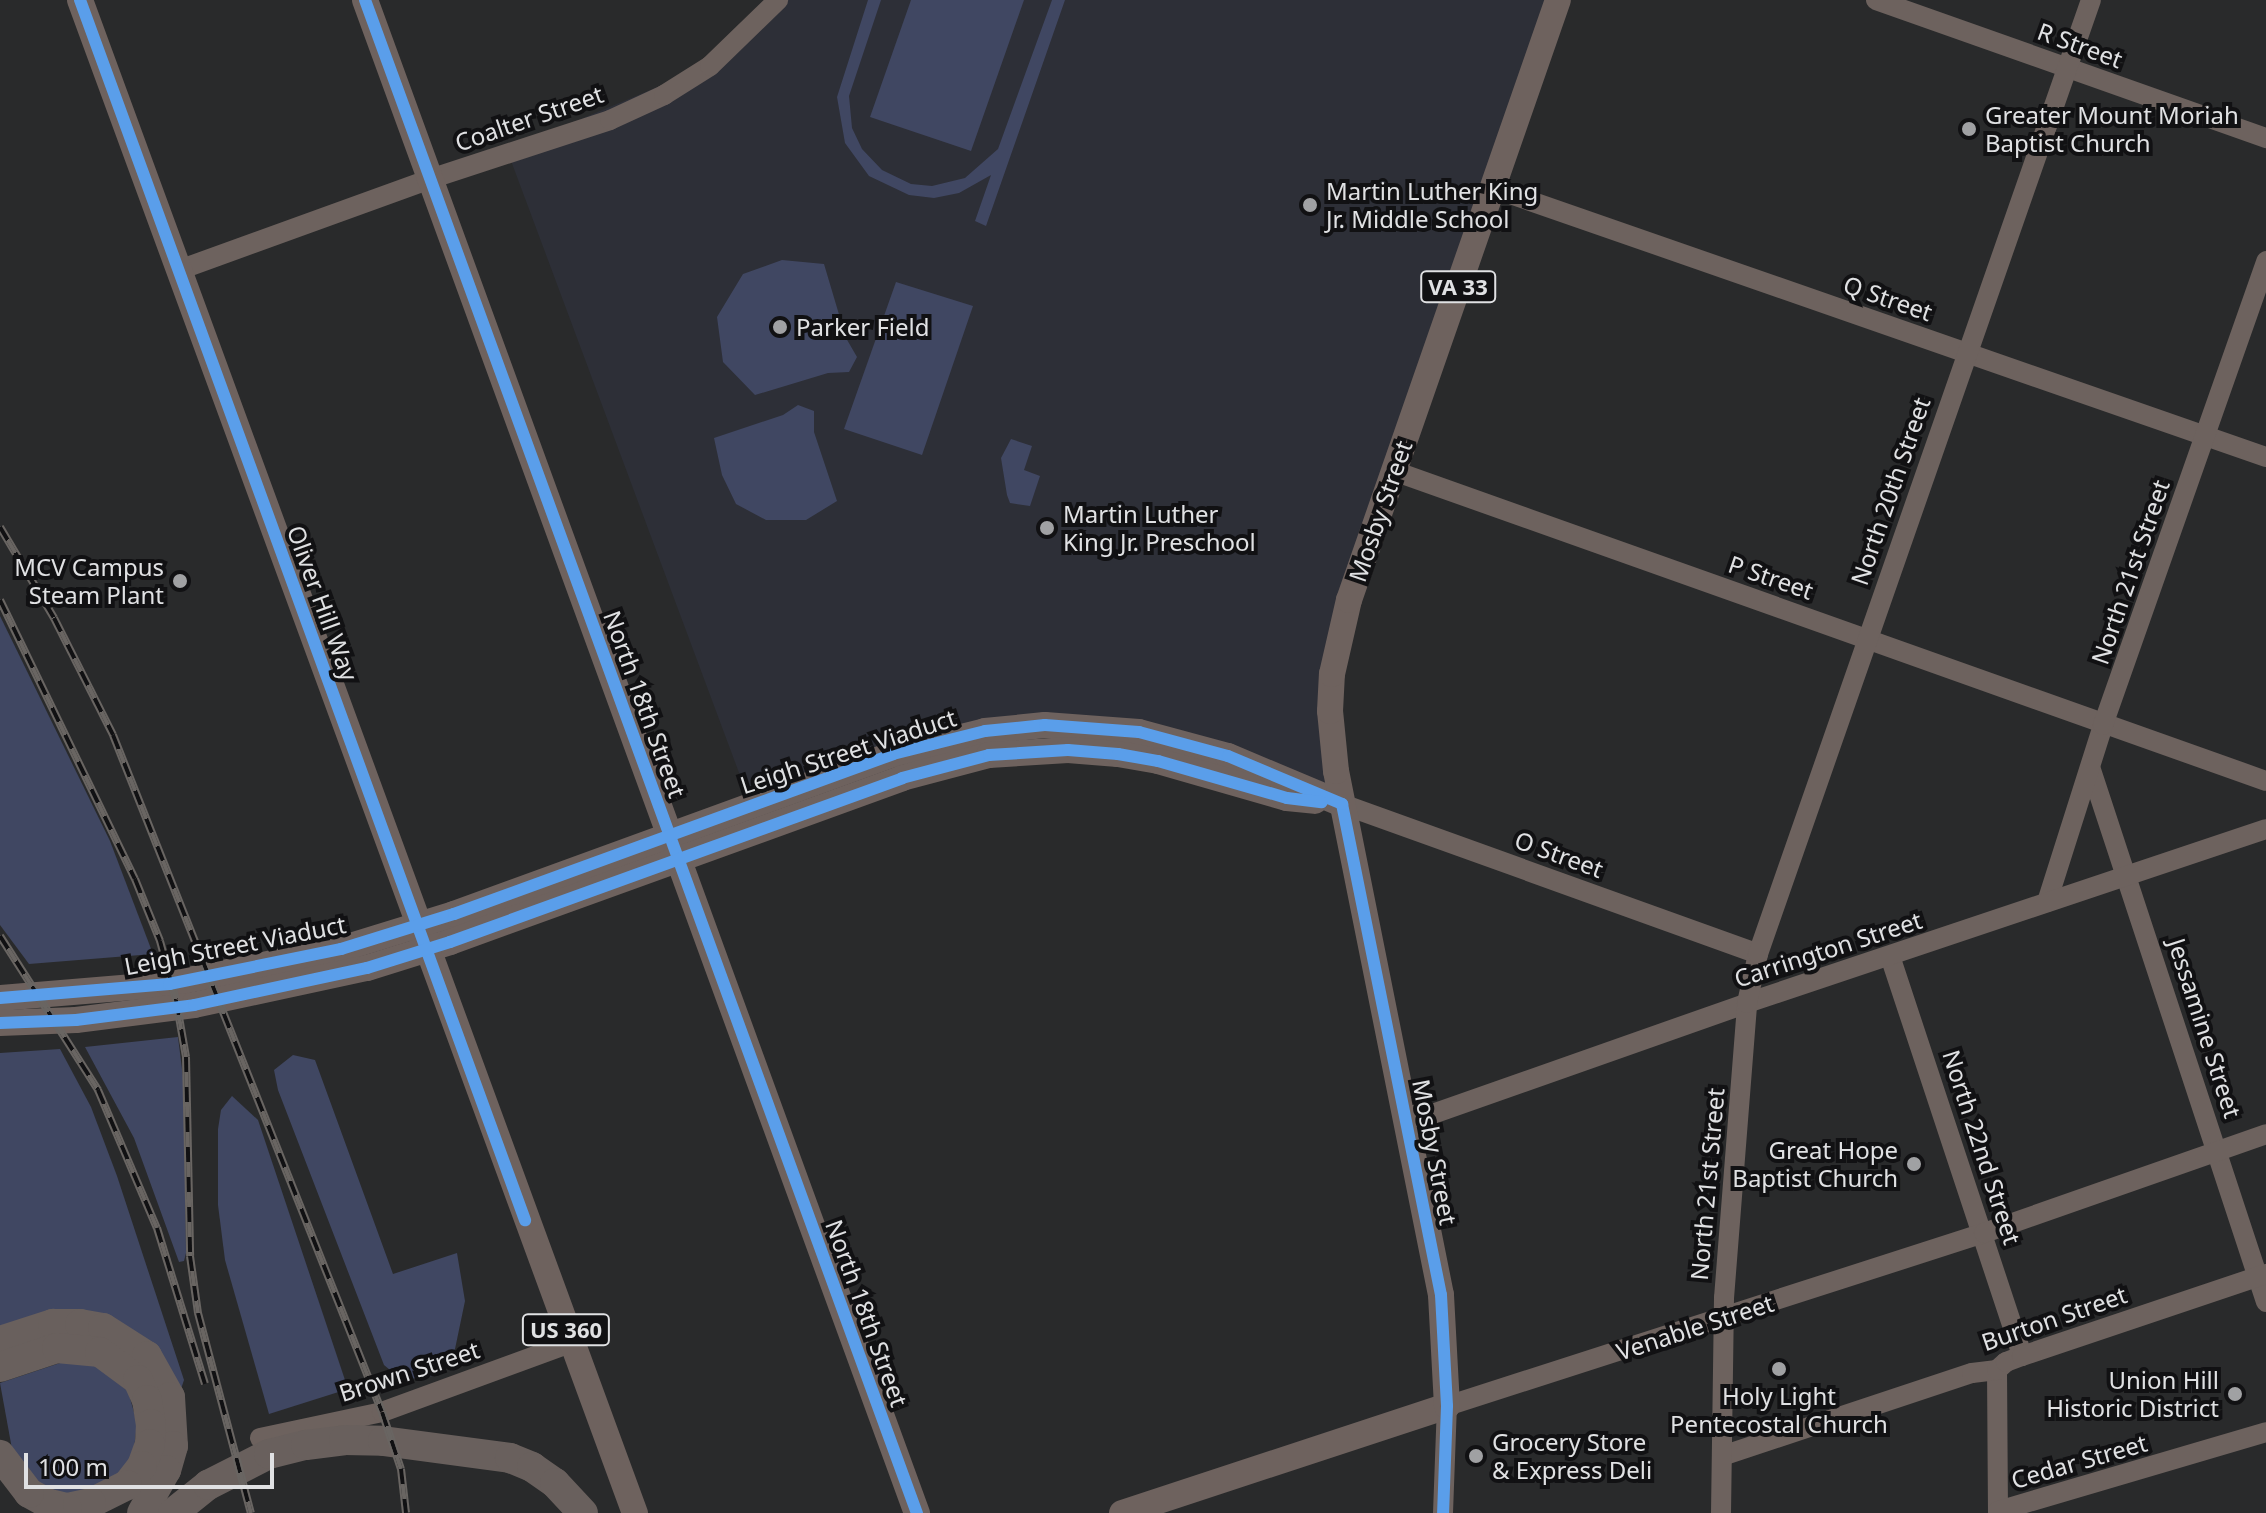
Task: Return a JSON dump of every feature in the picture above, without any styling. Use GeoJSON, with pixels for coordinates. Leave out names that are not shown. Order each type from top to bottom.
{"type":"FeatureCollection","features":[{"type":"Feature","properties":{"kind":"highway"},"geometry":{"type":"LineString","coordinates":[[0,1341],[53,1324],[80,1324],[103,1328],[147,1356],[170,1397],[173,1446],[166,1470],[142,1513]]}},
{"type":"Feature","properties":{"kind":"highway"},"geometry":{"type":"LineString","coordinates":[[0,1367],[57,1348],[79,1347],[100,1352],[138,1380],[147,1400],[151,1424],[150,1444],[142,1466],[127,1485],[91,1503],[67,1508],[49,1504],[29,1493],[0,1455]]}},
{"type":"Feature","properties":{"kind":"highway"},"geometry":{"type":"LineString","coordinates":[[173,1513],[235,1469],[269,1454],[306,1445],[383,1441],[510,1458],[532,1467],[555,1483],[583,1513]]}},
{"type":"Feature","properties":{"kind":"main road","name":"Oliver Hill Way"},"geometry":{"type":"LineString","coordinates":[[80,0],[635,1513]]}},
{"type":"Feature","properties":{"kind":"main road","name":"North 18th Street"},"geometry":{"type":"LineString","coordinates":[[365,0],[917,1513]]}},
{"type":"Feature","properties":{"kind":"main road","name":"Mosby Street"},"geometry":{"type":"LineString","coordinates":[[1447,1406],[1441,1295],[1342,804],[1330,711],[1334,655],[1349,600],[1558,0]]}},
{"type":"Feature","properties":{"kind":"main road","name":"Leigh Street Viaduct"},"geometry":{"type":"LineString","coordinates":[[0,998],[169,984],[313,956],[454,914],[928,742],[1017,726],[1220,753],[1342,804]]}},
{"type":"Feature","properties":{"kind":"main road","name":"Leigh Street Viaduct"},"geometry":{"type":"LineString","coordinates":[[0,1023],[136,1014],[309,983],[450,942],[931,769],[1024,751],[1068,750],[1119,741]]}},
{"type":"Feature","properties":{"kind":"main road","name":"Venable Street"},"geometry":{"type":"LineString","coordinates":[[1122,1513],[1447,1406]]}},
{"type":"Feature","properties":{"kind":"street","name":"Coalter Street"},"geometry":{"type":"LineString","coordinates":[[179,270],[430,179],[610,120],[664,95],[710,66],[778,0]]}},
{"type":"Feature","properties":{"kind":"street","name":"R Street"},"geometry":{"type":"LineString","coordinates":[[1876,0],[2266,138]]}},
{"type":"Feature","properties":{"kind":"street","name":"North 20th Street"},"geometry":{"type":"LineString","coordinates":[[1747,1003],[1758,954],[2091,0]]}},
{"type":"Feature","properties":{"kind":"street","name":"Q Street"},"geometry":{"type":"LineString","coordinates":[[1493,188],[2266,457]]}},
{"type":"Feature","properties":{"kind":"street","name":"North 21st Street"},"geometry":{"type":"LineString","coordinates":[[2047,902],[2103,725],[2266,261]]}},
{"type":"Feature","properties":{"kind":"street","name":"P Street"},"geometry":{"type":"LineString","coordinates":[[1394,471],[2266,781]]}},
{"type":"Feature","properties":{"kind":"street","name":"Jessamine Street"},"geometry":{"type":"LineString","coordinates":[[2091,770],[2217,1151],[2262,1275],[2266,1302]]}},
{"type":"Feature","properties":{"kind":"street","name":"O Street"},"geometry":{"type":"LineString","coordinates":[[1342,804],[1758,954]]}},
{"type":"Feature","properties":{"kind":"street","name":"Carrington Street"},"geometry":{"type":"LineString","coordinates":[[1407,1123],[1747,1003],[2266,829]]}},
{"type":"Feature","properties":{"kind":"street","name":"North 22nd Street"},"geometry":{"type":"LineString","coordinates":[[1890,956],[1984,1233],[2022,1356]]}},
{"type":"Feature","properties":{"kind":"street","name":"North 21st Street"},"geometry":{"type":"LineString","coordinates":[[1721,1513],[1723,1319],[1747,1003]]}},
{"type":"Feature","properties":{"kind":"street","name":"Venable Street"},"geometry":{"type":"LineString","coordinates":[[1447,1406],[1984,1233],[2266,1134]]}},
{"type":"Feature","properties":{"kind":"street","name":"Burton Street"},"geometry":{"type":"LineString","coordinates":[[1722,1456],[1972,1373],[1997,1370],[2006,1362],[2022,1356],[2262,1275]]}},
{"type":"Feature","properties":{"kind":"street","name":"Brown Street"},"geometry":{"type":"LineString","coordinates":[[260,1438],[382,1412],[571,1343]]}},
{"type":"Feature","properties":{"kind":"street"},"geometry":{"type":"LineString","coordinates":[[1997,1370],[1998,1512]]}},
{"type":"Feature","properties":{"kind":"street","name":"Mosby Street"},"geometry":{"type":"LineString","coordinates":[[1443,1513],[1447,1406]]}},
{"type":"Feature","properties":{"kind":"street","name":"Cedar Street"},"geometry":{"type":"LineString","coordinates":[[1998,1512],[2266,1432]]}},
{"type":"Feature","properties":{"kind":"shaded area"},"geometry":{"type":"Polygon","coordinates":[[[777,0],[1557,0],[1341,627],[1342,804],[1079,725],[751,805],[507,150],[698,70],[777,0]]]}},
{"type":"Feature","properties":{"kind":"shaded area"},"geometry":{"type":"Polygon","coordinates":[[[868,0],[881,0],[849,96],[852,128],[862,149],[882,170],[911,184],[932,186],[965,178],[998,149],[1052,0],[1065,0],[986,226],[975,221],[991,175],[959,193],[934,198],[909,195],[869,176],[845,143],[837,97],[868,0]]]}},
{"type":"Feature","properties":{"kind":"shaded area"},"geometry":{"type":"Polygon","coordinates":[[[911,0],[1024,0],[971,151],[870,117],[911,0]]]}},
{"type":"Feature","properties":{"kind":"shaded area","name":"Parker Field"},"geometry":{"type":"Polygon","coordinates":[[[782,260],[824,264],[846,338],[857,357],[849,372],[828,373],[755,395],[723,362],[717,317],[743,274],[782,260]]]}},
{"type":"Feature","properties":{"kind":"shaded area"},"geometry":{"type":"Polygon","coordinates":[[[896,282],[973,306],[922,455],[844,429],[896,282]]]}},
{"type":"Feature","properties":{"kind":"shaded area"},"geometry":{"type":"Polygon","coordinates":[[[798,405],[814,411],[814,432],[837,501],[806,520],[766,520],[736,504],[722,475],[714,438],[783,415],[798,405]]]}},
{"type":"Feature","properties":{"kind":"shaded area"},"geometry":{"type":"Polygon","coordinates":[[[1011,439],[1032,446],[1024,470],[1040,476],[1030,506],[1010,503],[1007,495],[1001,458],[1011,439]]]}},
{"type":"Feature","properties":{"kind":"shaded area"},"geometry":{"type":"Polygon","coordinates":[[[0,616],[110,841],[153,954],[29,964],[0,925],[0,616]]]}},
{"type":"Feature","properties":{"kind":"shaded area"},"geometry":{"type":"Polygon","coordinates":[[[178,1037],[184,1085],[186,1253],[184,1261],[179,1262],[134,1138],[85,1047],[178,1037]]]}},
{"type":"Feature","properties":{"kind":"shaded area"},"geometry":{"type":"Polygon","coordinates":[[[60,1049],[91,1107],[117,1176],[184,1380],[179,1395],[0,1328],[0,1053],[60,1049]]]}},
{"type":"Feature","properties":{"kind":"shaded area"},"geometry":{"type":"Polygon","coordinates":[[[293,1055],[315,1060],[393,1274],[457,1253],[465,1301],[455,1349],[433,1376],[402,1380],[384,1365],[278,1090],[274,1070],[293,1055]]]}},
{"type":"Feature","properties":{"kind":"shaded area"},"geometry":{"type":"Polygon","coordinates":[[[232,1096],[258,1120],[348,1389],[269,1414],[225,1260],[218,1205],[218,1129],[221,1110],[232,1096]]]}},
{"type":"Feature","properties":{"kind":"shaded area"},"geometry":{"type":"Polygon","coordinates":[[[69,1360],[96,1365],[128,1391],[137,1423],[133,1458],[113,1479],[84,1494],[54,1493],[39,1484],[12,1449],[0,1383],[69,1360]]]}},
{"type":"Feature","properties":{"kind":"railway"},"geometry":{"type":"LineString","coordinates":[[0,527],[54,618],[113,735],[382,1412],[401,1469],[406,1513]]}},
{"type":"Feature","properties":{"kind":"railway"},"geometry":{"type":"LineString","coordinates":[[0,600],[135,879],[160,941],[176,1000],[186,1057],[190,1256],[198,1313],[251,1513]]}},
{"type":"Feature","properties":{"kind":"railway"},"geometry":{"type":"LineString","coordinates":[[0,936],[98,1090],[157,1228],[205,1384]]}},
{"type":"Feature","properties":{"kind":"cycle path"},"geometry":{"type":"LineString","coordinates":[[80,0],[525,1220]]}},
{"type":"Feature","properties":{"kind":"cycle path"},"geometry":{"type":"LineString","coordinates":[[365,0],[917,1513]]}},
{"type":"Feature","properties":{"kind":"cycle path"},"geometry":{"type":"LineString","coordinates":[[0,998],[169,984],[341,949],[454,914],[893,754],[985,731],[1045,725],[1139,732],[1228,756],[1342,804]]}},
{"type":"Feature","properties":{"kind":"cycle path"},"geometry":{"type":"LineString","coordinates":[[0,1023],[76,1020],[194,1005],[367,968],[450,942],[902,778],[989,755],[1068,750],[1118,754],[1158,761],[1287,798],[1322,802]]}},
{"type":"Feature","properties":{"kind":"cycle path"},"geometry":{"type":"LineString","coordinates":[[1342,804],[1441,1295],[1447,1406],[1443,1513]]}},
{"type":"Feature","properties":{"kind":"place","name":"Greater Mount Moriah Baptist Church"},"geometry":{"type":"Point","coordinates":[1969,129]}},
{"type":"Feature","properties":{"kind":"place","name":"Martin Luther King Jr. Middle School"},"geometry":{"type":"Point","coordinates":[1310,205]}},
{"type":"Feature","properties":{"kind":"place","name":"Parker Field"},"geometry":{"type":"Point","coordinates":[780,327]}},
{"type":"Feature","properties":{"kind":"place","name":"Martin Luther King Jr. Preschool"},"geometry":{"type":"Point","coordinates":[1047,528]}},
{"type":"Feature","properties":{"kind":"place","name":"MCV Campus Steam Plant"},"geometry":{"type":"Point","coordinates":[180,581]}},
{"type":"Feature","properties":{"kind":"place","name":"Great Hope Baptist Church"},"geometry":{"type":"Point","coordinates":[1914,1164]}},
{"type":"Feature","properties":{"kind":"place","name":"Holy Light Pentecostal Church"},"geometry":{"type":"Point","coordinates":[1779,1369]}},
{"type":"Feature","properties":{"kind":"place","name":"Union Hill Historic District"},"geometry":{"type":"Point","coordinates":[2235,1394]}},
{"type":"Feature","properties":{"kind":"place","name":"Grocery Store & Express Deli"},"geometry":{"type":"Point","coordinates":[1476,1456]}}]}
